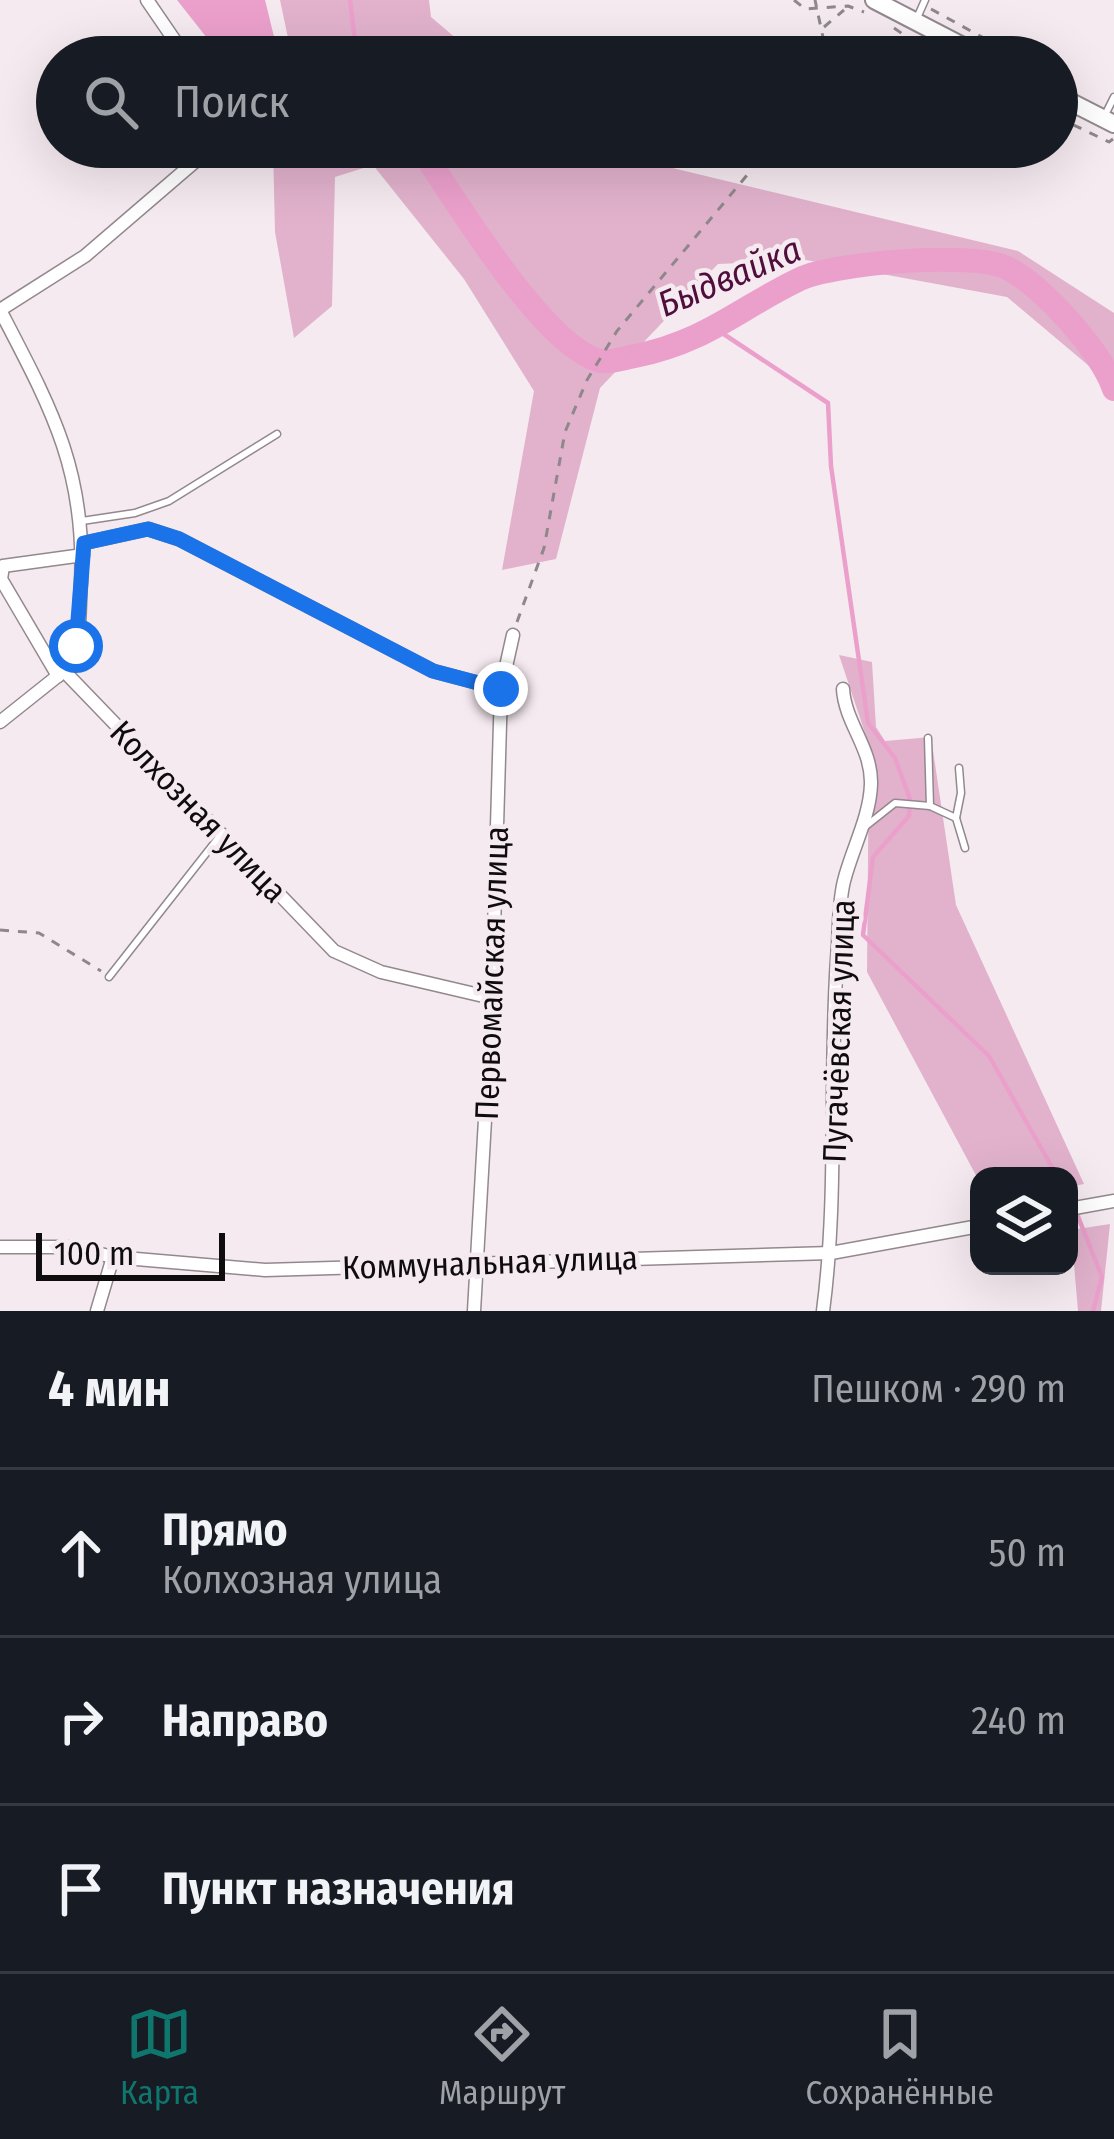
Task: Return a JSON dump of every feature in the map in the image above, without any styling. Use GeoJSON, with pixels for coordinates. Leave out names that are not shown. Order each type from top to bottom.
{"type":"FeatureCollection","features":[{"type":"Feature","properties":{"kind":"main road"},"geometry":{"type":"LineString","coordinates":[[873,8],[921,9],[956,36]]}},
{"type":"Feature","properties":{"kind":"main road"},"geometry":{"type":"LineString","coordinates":[[1078,105],[1108,121]]}},
{"type":"Feature","properties":{"kind":"street"},"geometry":{"type":"LineString","coordinates":[[147,0],[172,36]]}},
{"type":"Feature","properties":{"kind":"street"},"geometry":{"type":"LineString","coordinates":[[0,722],[61,674],[76,646],[84,549],[71,466],[0,310],[85,256],[188,168]]}},
{"type":"Feature","properties":{"kind":"street"},"geometry":{"type":"LineString","coordinates":[[84,549],[148,529],[179,539],[433,671],[501,689]]}},
{"type":"Feature","properties":{"kind":"street","name":"Колхозная улица"},"geometry":{"type":"LineString","coordinates":[[84,549],[3,566],[2,579],[61,674],[334,951],[381,972],[492,998]]}},
{"type":"Feature","properties":{"kind":"street","name":"Первомайская улица"},"geometry":{"type":"LineString","coordinates":[[474,1311],[492,998],[501,689],[512,635]]}},
{"type":"Feature","properties":{"kind":"street","name":"Пугачёвская улица"},"geometry":{"type":"LineString","coordinates":[[823,1311],[831,1253],[842,885],[871,782],[864,744],[844,709],[843,689]]}},
{"type":"Feature","properties":{"kind":"street"},"geometry":{"type":"LineString","coordinates":[[1078,1207],[1114,1201]]}},
{"type":"Feature","properties":{"kind":"street","name":"Коммунальная улица"},"geometry":{"type":"LineString","coordinates":[[0,1247],[72,1247],[113,1257],[265,1270],[831,1253],[970,1228]]}},
{"type":"Feature","properties":{"kind":"street"},"geometry":{"type":"LineString","coordinates":[[97,1311],[113,1257]]}},
{"type":"Feature","properties":{"kind":"lane"},"geometry":{"type":"LineString","coordinates":[[1108,121],[1114,97]]}},
{"type":"Feature","properties":{"kind":"lane"},"geometry":{"type":"LineString","coordinates":[[82,521],[135,513],[169,501],[277,434]]}},
{"type":"Feature","properties":{"kind":"lane"},"geometry":{"type":"LineString","coordinates":[[928,738],[929,806]]}},
{"type":"Feature","properties":{"kind":"lane"},"geometry":{"type":"LineString","coordinates":[[959,768],[956,818],[965,848]]}},
{"type":"Feature","properties":{"kind":"lane"},"geometry":{"type":"LineString","coordinates":[[860,830],[895,803],[929,806],[956,818]]}},
{"type":"Feature","properties":{"kind":"lane"},"geometry":{"type":"LineString","coordinates":[[110,977],[222,834]]}},
{"type":"Feature","properties":{"kind":"path"},"geometry":{"type":"LineString","coordinates":[[794,0],[805,9],[873,8]]}},
{"type":"Feature","properties":{"kind":"path"},"geometry":{"type":"LineString","coordinates":[[815,0],[824,36]]}},
{"type":"Feature","properties":{"kind":"path"},"geometry":{"type":"LineString","coordinates":[[823,28],[849,5]]}},
{"type":"Feature","properties":{"kind":"path"},"geometry":{"type":"LineString","coordinates":[[906,36],[893,27],[921,9],[976,36]]}},
{"type":"Feature","properties":{"kind":"path"},"geometry":{"type":"LineString","coordinates":[[1078,127],[1109,142],[1114,138]]}},
{"type":"Feature","properties":{"kind":"path"},"geometry":{"type":"LineString","coordinates":[[512,635],[544,548],[565,432],[586,380],[617,331],[751,168]]}},
{"type":"Feature","properties":{"kind":"path"},"geometry":{"type":"LineString","coordinates":[[0,930],[39,933],[110,977]]}},
{"type":"Feature","properties":{"kind":"shaded area"},"geometry":{"type":"Polygon","coordinates":[[[177,0],[265,0],[274,36],[205,36],[177,0]]]}},
{"type":"Feature","properties":{"kind":"shaded area"},"geometry":{"type":"Polygon","coordinates":[[[280,0],[429,0],[431,17],[453,36],[288,36],[280,0]]]}},
{"type":"Feature","properties":{"kind":"shaded area"},"geometry":{"type":"Polygon","coordinates":[[[273,168],[364,168],[335,177],[332,306],[294,338],[275,232],[273,168]]]}},
{"type":"Feature","properties":{"kind":"shaded area"},"geometry":{"type":"Polygon","coordinates":[[[375,168],[672,168],[1018,251],[1114,313],[1114,387],[1007,297],[806,260],[718,264],[600,388],[556,559],[502,570],[534,391],[464,279],[375,168]]]}},
{"type":"Feature","properties":{"kind":"shaded area"},"geometry":{"type":"Polygon","coordinates":[[[839,655],[872,662],[876,727],[885,741],[931,737],[956,905],[1076,1167],[971,1167],[867,972],[869,745],[839,655]]]}},
{"type":"Feature","properties":{"kind":"shaded area"},"geometry":{"type":"Polygon","coordinates":[[[1110,1224],[1101,1311],[1078,1311],[1078,1229],[1110,1224]]]}},
{"type":"Feature","properties":{"kind":"waterway"},"geometry":{"type":"LineString","coordinates":[[350,0],[354,36]]}},
{"type":"Feature","properties":{"kind":"waterway","name":"Быдвайка"},"geometry":{"type":"LineString","coordinates":[[434,168],[527,300],[577,350],[600,361],[682,342],[817,273],[904,261],[965,260],[1007,268],[1037,289],[1084,339],[1114,389]]}},
{"type":"Feature","properties":{"kind":"waterway"},"geometry":{"type":"LineString","coordinates":[[716,329],[828,403],[831,466],[868,723],[895,758],[910,799],[909,816],[873,857],[863,935],[989,1056],[1052,1167]]}},
{"type":"Feature","properties":{"kind":"waterway"},"geometry":{"type":"LineString","coordinates":[[1078,1217],[1102,1277],[1093,1311]]}},
{"type":"Feature","properties":{"kind":"route"},"geometry":{"type":"LineString","coordinates":[[76,646],[84,543],[148,529],[179,539],[433,671],[501,689]]}}]}
